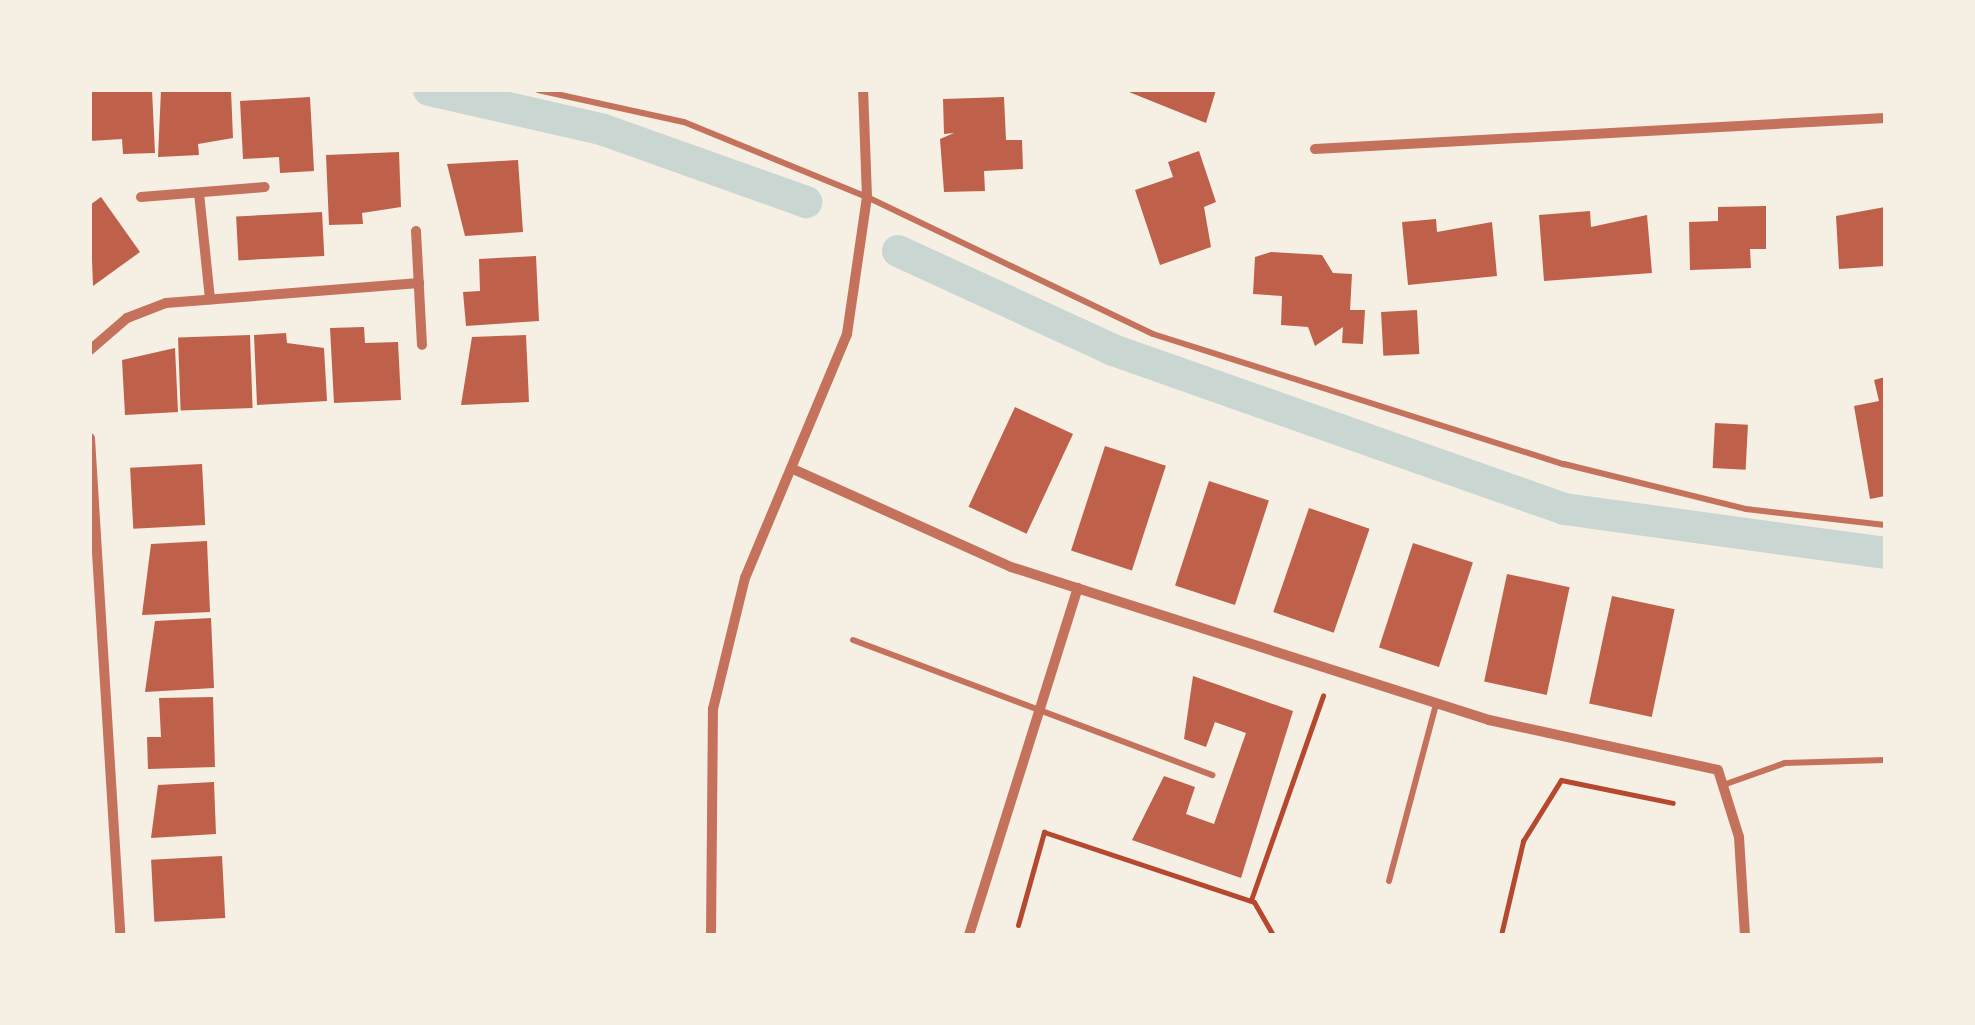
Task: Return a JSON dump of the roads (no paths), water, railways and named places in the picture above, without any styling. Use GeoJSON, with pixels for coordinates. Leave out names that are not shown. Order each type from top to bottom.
{"type":"FeatureCollection","features":[{"type":"Feature","properties":{"kind":"street"},"geometry":{"type":"LineString","coordinates":[[711,935],[713,709],[745,578],[847,334],[867,197],[863,90]]}},
{"type":"Feature","properties":{"kind":"street"},"geometry":{"type":"LineString","coordinates":[[1315,150],[1885,118]]}},
{"type":"Feature","properties":{"kind":"street"},"geometry":{"type":"LineString","coordinates":[[141,197],[265,187]]}},
{"type":"Feature","properties":{"kind":"street"},"geometry":{"type":"LineString","coordinates":[[199,194],[210,299]]}},
{"type":"Feature","properties":{"kind":"street"},"geometry":{"type":"LineString","coordinates":[[416,232],[422,345]]}},
{"type":"Feature","properties":{"kind":"street"},"geometry":{"type":"LineString","coordinates":[[90,350],[126,318],[210,299],[419,284]]}},
{"type":"Feature","properties":{"kind":"street"},"geometry":{"type":"LineString","coordinates":[[90,438],[120,935]]}},
{"type":"Feature","properties":{"kind":"street"},"geometry":{"type":"LineString","coordinates":[[793,469],[1078,588],[1436,703],[1692,758],[1726,784],[1744,935]]}},
{"type":"Feature","properties":{"kind":"street"},"geometry":{"type":"LineString","coordinates":[[969,935],[1078,588]]}},
{"type":"Feature","properties":{"kind":"lane"},"geometry":{"type":"LineString","coordinates":[[538,90],[684,122],[867,197],[1172,340],[1564,464],[1746,509],[1885,525]]}},
{"type":"Feature","properties":{"kind":"lane"},"geometry":{"type":"LineString","coordinates":[[853,640],[1038,716],[1214,775]]}},
{"type":"Feature","properties":{"kind":"lane"},"geometry":{"type":"LineString","coordinates":[[1388,881],[1436,703]]}},
{"type":"Feature","properties":{"kind":"lane"},"geometry":{"type":"LineString","coordinates":[[1726,784],[1786,763],[1885,760]]}},
{"type":"Feature","properties":{"kind":"waterway"},"geometry":{"type":"LineString","coordinates":[[429,90],[601,129],[806,202]]}},
{"type":"Feature","properties":{"kind":"waterway"},"geometry":{"type":"LineString","coordinates":[[898,251],[1113,350],[1564,509],[1885,553]]}}]}
